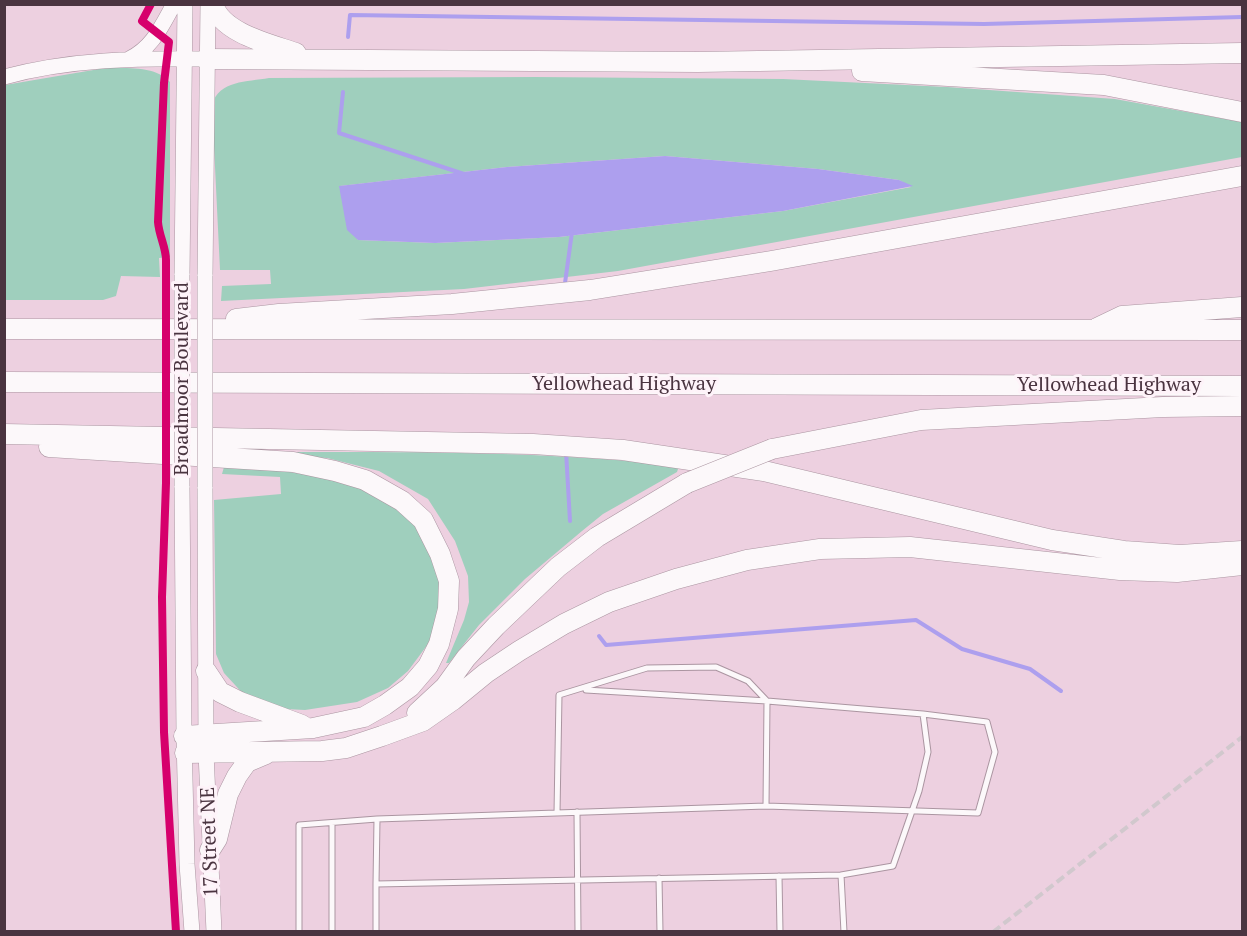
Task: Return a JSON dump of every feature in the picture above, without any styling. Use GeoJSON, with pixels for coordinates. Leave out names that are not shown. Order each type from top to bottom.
{"type":"FeatureCollection","features":[{"type":"Feature","properties":{"kind":"highway"},"geometry":{"type":"LineString","coordinates":[[213,4],[217,15],[233,29],[262,42],[313,59]]}},
{"type":"Feature","properties":{"kind":"highway"},"geometry":{"type":"LineString","coordinates":[[206,59],[698,62],[1242,53]]}},
{"type":"Feature","properties":{"kind":"highway"},"geometry":{"type":"LineString","coordinates":[[1106,55],[1242,65]]}},
{"type":"Feature","properties":{"kind":"highway"},"geometry":{"type":"LineString","coordinates":[[698,62],[1104,85],[1242,112]]}},
{"type":"Feature","properties":{"kind":"highway"},"geometry":{"type":"LineString","coordinates":[[163,329],[279,314],[452,304],[590,290],[771,261],[1242,176]]}},
{"type":"Feature","properties":{"kind":"highway"},"geometry":{"type":"LineString","coordinates":[[1092,331],[1122,316],[1242,308]]}},
{"type":"Feature","properties":{"kind":"highway"},"geometry":{"type":"LineString","coordinates":[[4,329],[1242,330]]}},
{"type":"Feature","properties":{"kind":"highway","name":"Yellowhead Highway"},"geometry":{"type":"LineString","coordinates":[[4,382],[1242,386]]}},
{"type":"Feature","properties":{"kind":"highway"},"geometry":{"type":"LineString","coordinates":[[382,736],[417,714],[445,687],[466,658],[496,626],[558,567],[597,537],[687,483],[772,449],[921,420],[1163,407],[1242,406]]}},
{"type":"Feature","properties":{"kind":"highway"},"geometry":{"type":"LineString","coordinates":[[4,434],[533,444],[623,450],[764,471],[1052,540],[1124,551],[1180,555],[1242,551]]}},
{"type":"Feature","properties":{"kind":"highway"},"geometry":{"type":"LineString","coordinates":[[4,442],[70,449],[293,462],[365,480],[402,501],[423,520],[440,554],[449,581],[448,609],[439,644],[428,666],[410,687],[364,717],[314,728],[206,744],[184,745]]}},
{"type":"Feature","properties":{"kind":"highway"},"geometry":{"type":"LineString","coordinates":[[206,744],[274,751],[346,748],[382,736],[423,721],[519,651],[564,624],[609,602],[676,579],[747,560],[820,549],[910,547],[1120,570],[1177,572],[1242,566]]}},
{"type":"Feature","properties":{"kind":"highway"},"geometry":{"type":"LineString","coordinates":[[206,671],[220,692],[280,718],[314,728]]}},
{"type":"Feature","properties":{"kind":"highway"},"geometry":{"type":"LineString","coordinates":[[210,849],[217,839],[228,794],[237,776],[247,762],[274,751]]}},
{"type":"Feature","properties":{"kind":"main road"},"geometry":{"type":"LineString","coordinates":[[129,59],[148,46],[158,35],[174,4]]}},
{"type":"Feature","properties":{"kind":"main road","name":"Broadmoor Boulevard"},"geometry":{"type":"LineString","coordinates":[[184,745],[182,275],[185,4]]}},
{"type":"Feature","properties":{"kind":"main road","name":"Broadmoor Boulevard"},"geometry":{"type":"LineString","coordinates":[[206,744],[205,276],[208,4]]}},
{"type":"Feature","properties":{"kind":"main road"},"geometry":{"type":"LineString","coordinates":[[4,77],[71,64],[129,59],[206,59]]}},
{"type":"Feature","properties":{"kind":"main road","name":"17 Street NE"},"geometry":{"type":"LineString","coordinates":[[206,744],[214,932]]}},
{"type":"Feature","properties":{"kind":"main road","name":"17 Street NE"},"geometry":{"type":"LineString","coordinates":[[184,745],[187,864],[192,932]]}},
{"type":"Feature","properties":{"kind":"lane"},"geometry":{"type":"LineString","coordinates":[[556,813],[559,695],[647,668],[716,667],[748,681],[767,700],[766,806]]}},
{"type":"Feature","properties":{"kind":"lane"},"geometry":{"type":"LineString","coordinates":[[299,932],[299,825],[377,819],[766,806],[978,813],[995,752],[987,722],[767,700],[580,690]]}},
{"type":"Feature","properties":{"kind":"lane"},"geometry":{"type":"LineString","coordinates":[[375,884],[841,875],[893,866],[919,791],[928,752],[923,714]]}},
{"type":"Feature","properties":{"kind":"lane"},"geometry":{"type":"LineString","coordinates":[[577,812],[578,932]]}},
{"type":"Feature","properties":{"kind":"lane"},"geometry":{"type":"LineString","coordinates":[[376,932],[377,819]]}},
{"type":"Feature","properties":{"kind":"lane"},"geometry":{"type":"LineString","coordinates":[[332,822],[332,932]]}},
{"type":"Feature","properties":{"kind":"lane"},"geometry":{"type":"LineString","coordinates":[[841,875],[844,932]]}},
{"type":"Feature","properties":{"kind":"lane"},"geometry":{"type":"LineString","coordinates":[[779,876],[780,932]]}},
{"type":"Feature","properties":{"kind":"lane"},"geometry":{"type":"LineString","coordinates":[[659,878],[660,932]]}},
{"type":"Feature","properties":{"kind":"green space"},"geometry":{"type":"Polygon","coordinates":[[[111,67],[150,71],[170,82],[170,257],[159,258],[160,277],[121,276],[116,296],[103,300],[5,300],[5,85],[111,67]]]}},
{"type":"Feature","properties":{"kind":"green space"},"geometry":{"type":"Polygon","coordinates":[[[269,78],[783,79],[947,87],[1115,99],[1242,122],[1242,157],[618,271],[464,289],[221,301],[222,286],[271,284],[270,270],[220,270],[212,105],[221,91],[227,87],[269,78]],[[665,156],[507,167],[340,186],[358,240],[435,243],[559,237],[783,211],[911,187],[899,180],[818,169],[665,156]]]}},
{"type":"Feature","properties":{"kind":"green space"},"geometry":{"type":"Polygon","coordinates":[[[280,452],[530,455],[679,466],[677,472],[603,514],[525,579],[479,625],[449,663],[446,663],[469,602],[468,576],[455,541],[428,499],[379,471],[327,458],[282,456],[280,452]]]}},
{"type":"Feature","properties":{"kind":"green space"},"geometry":{"type":"Polygon","coordinates":[[[224,467],[276,470],[325,477],[365,488],[415,521],[437,559],[443,596],[434,636],[408,671],[388,688],[357,702],[305,710],[286,709],[247,698],[224,673],[216,654],[214,500],[281,494],[280,477],[222,474],[224,467]]]}},
{"type":"Feature","properties":{"kind":"shaded area"},"geometry":{"type":"Polygon","coordinates":[[[665,156],[818,169],[899,180],[913,186],[783,211],[559,237],[435,243],[358,240],[347,230],[339,186],[507,167],[665,156]]]}},
{"type":"Feature","properties":{"kind":"waterway"},"geometry":{"type":"LineString","coordinates":[[348,37],[350,15],[984,24],[1242,17]]}},
{"type":"Feature","properties":{"kind":"waterway"},"geometry":{"type":"LineString","coordinates":[[343,92],[339,133],[464,174]]}},
{"type":"Feature","properties":{"kind":"waterway"},"geometry":{"type":"LineString","coordinates":[[565,283],[572,232]]}},
{"type":"Feature","properties":{"kind":"waterway"},"geometry":{"type":"LineString","coordinates":[[566,451],[570,521]]}},
{"type":"Feature","properties":{"kind":"waterway"},"geometry":{"type":"LineString","coordinates":[[599,636],[606,645],[916,620],[962,649],[1030,669],[1061,691]]}},
{"type":"Feature","properties":{"kind":"railway"},"geometry":{"type":"LineString","coordinates":[[993,932],[1242,737]]}},
{"type":"Feature","properties":{"kind":"cycle path"},"geometry":{"type":"LineString","coordinates":[[151,4],[142,21],[169,42],[164,83],[158,222],[166,260],[166,483],[162,597],[164,732],[176,932]]}}]}
